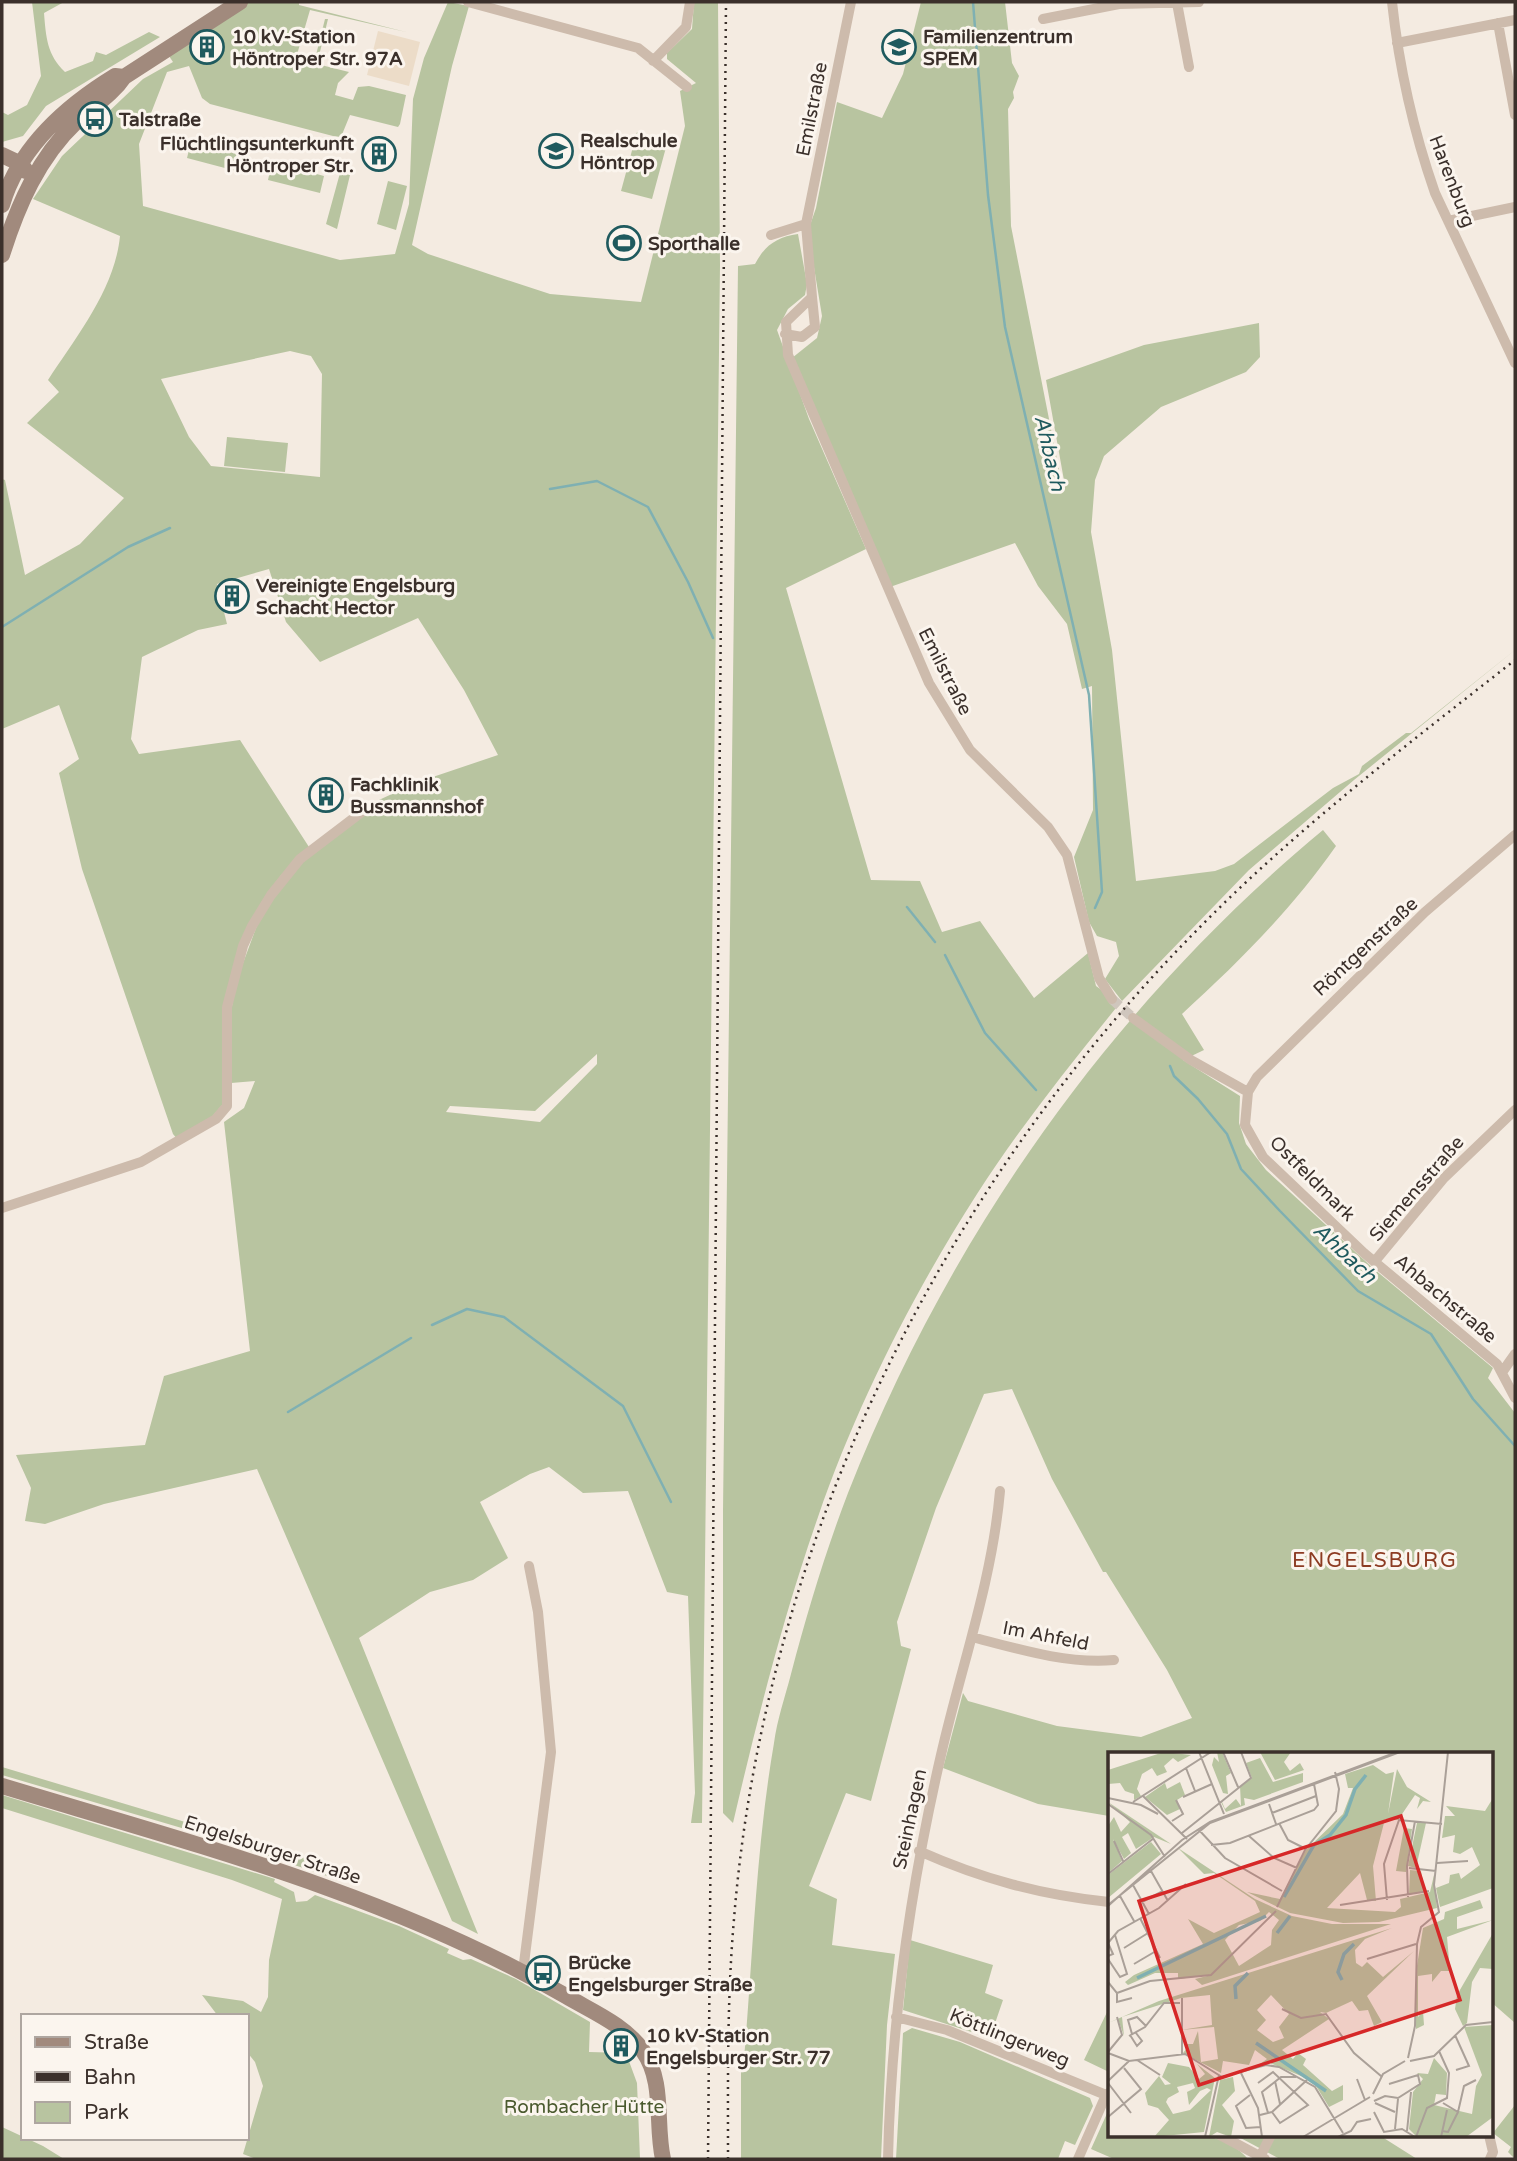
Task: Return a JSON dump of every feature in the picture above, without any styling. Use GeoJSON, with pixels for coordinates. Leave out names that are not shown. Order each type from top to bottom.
{"type":"FeatureCollection","features":[{"type":"Feature","properties":{"kind":"street"},"geometry":{"type":"LineString","coordinates":[[2,256],[32,179],[76,122],[116,89],[124,77],[240,2]]}},
{"type":"Feature","properties":{"kind":"street"},"geometry":{"type":"LineString","coordinates":[[468,2],[638,48],[687,87]]}},
{"type":"Feature","properties":{"kind":"street"},"geometry":{"type":"LineString","coordinates":[[653,61],[686,27],[690,2]]}},
{"type":"Feature","properties":{"kind":"street","name":"Emilstraße"},"geometry":{"type":"LineString","coordinates":[[851,2],[806,223],[815,327],[802,337],[785,334],[792,369],[839,469],[929,683],[970,750],[1048,827],[1067,855],[1099,978],[1112,999]]}},
{"type":"Feature","properties":{"kind":"street"},"geometry":{"type":"LineString","coordinates":[[1043,19],[1104,4],[1199,2]]}},
{"type":"Feature","properties":{"kind":"street","name":"Harenburg"},"geometry":{"type":"LineString","coordinates":[[1392,2],[1396,44],[1416,138],[1448,221],[1515,363]]}},
{"type":"Feature","properties":{"kind":"street"},"geometry":{"type":"LineString","coordinates":[[1177,3],[1189,67]]}},
{"type":"Feature","properties":{"kind":"street"},"geometry":{"type":"LineString","coordinates":[[1396,44],[1515,20]]}},
{"type":"Feature","properties":{"kind":"street"},"geometry":{"type":"LineString","coordinates":[[1498,23],[1515,115]]}},
{"type":"Feature","properties":{"kind":"street"},"geometry":{"type":"LineString","coordinates":[[3,197],[12,172],[46,130],[82,97],[115,76],[124,77]]}},
{"type":"Feature","properties":{"kind":"street"},"geometry":{"type":"LineString","coordinates":[[2,156],[12,172],[32,179]]}},
{"type":"Feature","properties":{"kind":"street"},"geometry":{"type":"LineString","coordinates":[[1448,221],[1515,207]]}},
{"type":"Feature","properties":{"kind":"street"},"geometry":{"type":"LineString","coordinates":[[771,235],[806,223]]}},
{"type":"Feature","properties":{"kind":"street"},"geometry":{"type":"LineString","coordinates":[[785,334],[790,315],[812,297]]}},
{"type":"Feature","properties":{"kind":"street"},"geometry":{"type":"LineString","coordinates":[[2,1208],[141,1162],[186,1140],[216,1119],[228,1106],[227,1007],[243,946],[252,926],[276,888],[300,859],[367,808]]}},
{"type":"Feature","properties":{"kind":"street","name":"Röntgenstraße"},"geometry":{"type":"LineString","coordinates":[[1248,1092],[1257,1077],[1336,996],[1424,912],[1515,835]]}},
{"type":"Feature","properties":{"kind":"street"},"geometry":{"type":"LineString","coordinates":[[1133,1018],[1191,1060],[1248,1092]]}},
{"type":"Feature","properties":{"kind":"street","name":"Ostfeldmark"},"geometry":{"type":"LineString","coordinates":[[1248,1092],[1245,1125],[1263,1157],[1376,1261]]}},
{"type":"Feature","properties":{"kind":"street","name":"Siemensstraße"},"geometry":{"type":"LineString","coordinates":[[1376,1261],[1443,1179],[1515,1110]]}},
{"type":"Feature","properties":{"kind":"street","name":"Ahbachstraße"},"geometry":{"type":"LineString","coordinates":[[1376,1261],[1503,1371],[1515,1398]]}},
{"type":"Feature","properties":{"kind":"street"},"geometry":{"type":"LineString","coordinates":[[1503,1371],[1515,1354]]}},
{"type":"Feature","properties":{"kind":"street","name":"Steinhagen"},"geometry":{"type":"LineString","coordinates":[[888,2159],[901,1957],[919,1851],[989,1575],[1000,1491]]}},
{"type":"Feature","properties":{"kind":"street"},"geometry":{"type":"LineString","coordinates":[[523,1971],[551,1752],[538,1612],[529,1566]]}},
{"type":"Feature","properties":{"kind":"street","name":"Im Ahfeld"},"geometry":{"type":"LineString","coordinates":[[972,1637],[1061,1658],[1092,1662],[1114,1660]]}},
{"type":"Feature","properties":{"kind":"street","name":"Engelsburger Straße"},"geometry":{"type":"LineString","coordinates":[[2,1786],[249,1861],[376,1905],[523,1971],[623,2030],[639,2046],[655,2080],[663,2159]]}},
{"type":"Feature","properties":{"kind":"street"},"geometry":{"type":"LineString","coordinates":[[919,1851],[994,1881],[1051,1895],[1108,1902]]}},
{"type":"Feature","properties":{"kind":"street","name":"Köttlingerweg"},"geometry":{"type":"LineString","coordinates":[[896,2017],[947,2029],[1108,2094]]}},
{"type":"Feature","properties":{"kind":"street"},"geometry":{"type":"LineString","coordinates":[[1078,2159],[1108,2094]]}},
{"type":"Feature","properties":{"kind":"street"},"geometry":{"type":"LineString","coordinates":[[1222,2136],[1263,2158],[1271,2136]]}},
{"type":"Feature","properties":{"kind":"street"},"geometry":{"type":"LineString","coordinates":[[1489,2136],[1493,2152],[1490,2159]]}},
{"type":"Feature","properties":{"kind":"green space"},"geometry":{"type":"Polygon","coordinates":[[[32,2],[64,2],[44,13],[51,52],[65,72],[93,61],[96,52],[106,55],[149,32],[160,37],[46,106],[23,136],[2,142],[2,112],[8,115],[27,105],[41,76],[32,2]]]}},
{"type":"Feature","properties":{"kind":"green space"},"geometry":{"type":"Polygon","coordinates":[[[248,2],[299,2],[299,5],[406,32],[310,10],[296,58],[314,63],[325,19],[328,19],[317,64],[349,72],[338,83],[335,95],[353,100],[358,87],[369,86],[406,95],[398,127],[350,115],[341,137],[210,104],[202,98],[189,66],[167,72],[139,144],[143,206],[340,260],[395,254],[409,204],[413,99],[424,58],[448,2],[469,6],[452,66],[412,245],[428,254],[550,294],[641,302],[685,126],[680,91],[696,83],[667,59],[667,53],[692,29],[694,2],[718,2],[720,265],[702,1823],[691,1823],[695,1793],[688,1596],[667,1592],[628,1491],[583,1493],[549,1467],[530,1474],[480,1502],[508,1558],[473,1580],[430,1592],[359,1638],[478,1934],[452,1921],[257,1469],[104,1504],[45,1524],[25,1521],[31,1488],[16,1455],[145,1445],[164,1376],[250,1351],[224,1122],[244,1108],[255,1081],[231,1083],[230,1018],[236,982],[259,920],[282,874],[262,903],[237,957],[227,1010],[223,1104],[211,1118],[178,1140],[173,1134],[82,869],[59,773],[79,759],[59,705],[2,729],[2,479],[5,480],[25,575],[80,544],[124,498],[27,423],[59,392],[48,380],[82,330],[102,294],[117,256],[120,236],[33,199],[62,156],[143,79],[173,62],[167,53],[248,2]],[[290,351],[161,379],[189,437],[211,466],[320,477],[322,374],[311,356],[290,351]],[[269,569],[217,584],[227,624],[198,630],[142,657],[131,739],[139,754],[240,740],[309,847],[368,805],[418,782],[498,755],[464,690],[418,618],[320,662],[286,622],[269,569]],[[597,1054],[535,1111],[450,1106],[446,1112],[540,1122],[597,1064],[597,1054]]]}},
{"type":"Feature","properties":{"kind":"green space"},"geometry":{"type":"Polygon","coordinates":[[[921,2],[1005,2],[1012,63],[1019,76],[1013,92],[1014,98],[1008,109],[1011,226],[1063,490],[1065,486],[1046,380],[1144,345],[1259,323],[1260,357],[1246,372],[1161,407],[1104,456],[1095,480],[1091,532],[1112,650],[1136,881],[1215,871],[1234,864],[1333,788],[1359,774],[1362,766],[1406,733],[1411,733],[1515,650],[1354,780],[1249,870],[1122,1001],[1105,979],[1119,956],[1116,942],[1097,936],[1089,922],[1074,857],[1093,810],[1092,686],[1082,689],[1067,624],[1038,586],[1015,543],[890,587],[792,358],[817,338],[822,316],[808,231],[816,208],[837,102],[882,118],[903,74],[921,2]]]}},
{"type":"Feature","properties":{"kind":"green space"},"geometry":{"type":"Polygon","coordinates":[[[637,132],[668,140],[652,199],[621,191],[637,132]]]}},
{"type":"Feature","properties":{"kind":"green space"},"geometry":{"type":"Polygon","coordinates":[[[191,142],[244,156],[240,172],[187,158],[191,142]]]}},
{"type":"Feature","properties":{"kind":"green space"},"geometry":{"type":"Polygon","coordinates":[[[272,162],[324,176],[320,193],[268,180],[272,162]]]}},
{"type":"Feature","properties":{"kind":"green space"},"geometry":{"type":"Polygon","coordinates":[[[340,173],[350,175],[337,229],[326,224],[340,173]]]}},
{"type":"Feature","properties":{"kind":"green space"},"geometry":{"type":"Polygon","coordinates":[[[388,181],[407,186],[396,230],[377,224],[388,181]]]}},
{"type":"Feature","properties":{"kind":"green space"},"geometry":{"type":"Polygon","coordinates":[[[798,234],[807,284],[805,295],[788,309],[777,330],[809,419],[866,549],[786,588],[871,880],[920,881],[942,932],[980,921],[1034,998],[1088,953],[1096,986],[1120,1003],[993,1169],[931,1270],[868,1392],[833,1475],[793,1593],[761,1707],[733,1823],[723,1813],[723,1510],[738,266],[755,264],[772,243],[798,234]]]}},
{"type":"Feature","properties":{"kind":"green space"},"geometry":{"type":"Polygon","coordinates":[[[227,437],[288,443],[285,472],[224,466],[227,437]]]}},
{"type":"Feature","properties":{"kind":"green space"},"geometry":{"type":"Polygon","coordinates":[[[1323,830],[1336,846],[1264,934],[1182,1014],[1204,1050],[1183,1060],[1240,1096],[1239,1123],[1246,1144],[1266,1170],[1374,1269],[1493,1368],[1488,1378],[1515,1413],[1515,2023],[1492,2003],[1492,1752],[1108,1752],[1108,1816],[1038,1804],[943,1768],[963,1693],[968,1701],[1057,1726],[1141,1737],[1192,1718],[1167,1670],[1106,1572],[1103,1572],[1052,1479],[1012,1389],[984,1394],[936,1508],[897,1622],[901,1646],[911,1649],[871,1801],[846,1793],[809,1886],[837,1899],[832,1945],[895,1954],[887,2025],[881,2159],[741,2159],[741,2059],[744,2059],[763,1821],[775,1734],[803,1628],[848,1493],[889,1398],[935,1306],[987,1217],[1044,1132],[1106,1050],[1173,972],[1246,899],[1323,830]]]}},
{"type":"Feature","properties":{"kind":"green space"},"geometry":{"type":"Polygon","coordinates":[[[2,1767],[348,1871],[345,1882],[202,1834],[2,1775],[2,1767]]]}},
{"type":"Feature","properties":{"kind":"green space","name":"Rombacher Hütte"},"geometry":{"type":"Polygon","coordinates":[[[2,1795],[275,1879],[274,1882],[294,1892],[296,1902],[307,1901],[315,1895],[399,1926],[449,1949],[447,1953],[463,1960],[471,1959],[516,1979],[590,2022],[589,2052],[626,2053],[637,2083],[640,2159],[256,2159],[243,2154],[263,2086],[255,2062],[248,2053],[248,2014],[216,2014],[202,1995],[243,2001],[261,2012],[268,1997],[269,1960],[282,1899],[232,1880],[2,1808],[2,1795]]]}},
{"type":"Feature","properties":{"kind":"green space"},"geometry":{"type":"Polygon","coordinates":[[[910,1940],[993,1965],[985,1993],[1003,2000],[990,2038],[903,2010],[910,1940]]]}},
{"type":"Feature","properties":{"kind":"green space"},"geometry":{"type":"Polygon","coordinates":[[[1108,2010],[1108,2072],[1084,2060],[1108,2010]]]}},
{"type":"Feature","properties":{"kind":"green space"},"geometry":{"type":"Polygon","coordinates":[[[912,2028],[960,2042],[1090,2098],[1093,2106],[1075,2145],[1065,2141],[1058,2159],[896,2159],[903,2033],[912,2028]]]}},
{"type":"Feature","properties":{"kind":"green space"},"geometry":{"type":"Polygon","coordinates":[[[1515,2105],[1515,2159],[1508,2152],[1511,2147],[1493,2133],[1515,2105]]]}},
{"type":"Feature","properties":{"kind":"green space"},"geometry":{"type":"Polygon","coordinates":[[[1108,2111],[1108,2136],[1205,2136],[1235,2147],[1248,2159],[1114,2159],[1091,2149],[1108,2111]]]}},
{"type":"Feature","properties":{"kind":"green space"},"geometry":{"type":"Polygon","coordinates":[[[2,2127],[21,2136],[21,2140],[30,2140],[64,2159],[2,2159],[2,2127]]]}},
{"type":"Feature","properties":{"kind":"green space"},"geometry":{"type":"Polygon","coordinates":[[[1237,2136],[1381,2136],[1417,2159],[1280,2159],[1237,2136]]]}},
{"type":"Feature","properties":{"kind":"shaded area"},"geometry":{"type":"Polygon","coordinates":[[[378,31],[420,42],[409,86],[367,75],[378,31]]]}},
{"type":"Feature","properties":{"kind":"waterway","name":"Ahbach"},"geometry":{"type":"LineString","coordinates":[[973,2],[988,195],[1005,327],[1089,695],[1102,892],[1095,908]]}},
{"type":"Feature","properties":{"kind":"waterway"},"geometry":{"type":"LineString","coordinates":[[550,489],[597,481],[648,507],[688,582],[713,638]]}},
{"type":"Feature","properties":{"kind":"waterway"},"geometry":{"type":"LineString","coordinates":[[2,627],[128,547],[170,528]]}},
{"type":"Feature","properties":{"kind":"waterway"},"geometry":{"type":"LineString","coordinates":[[907,907],[935,942]]}},
{"type":"Feature","properties":{"kind":"waterway"},"geometry":{"type":"LineString","coordinates":[[945,955],[985,1033],[1036,1090]]}},
{"type":"Feature","properties":{"kind":"waterway","name":"Ahbach"},"geometry":{"type":"LineString","coordinates":[[1170,1066],[1174,1076],[1198,1099],[1227,1134],[1241,1169],[1358,1291],[1431,1334],[1473,1399],[1515,1446]]}},
{"type":"Feature","properties":{"kind":"waterway"},"geometry":{"type":"LineString","coordinates":[[432,1325],[467,1309],[504,1317],[623,1406],[671,1502]]}},
{"type":"Feature","properties":{"kind":"waterway"},"geometry":{"type":"LineString","coordinates":[[288,1412],[411,1338]]}},
{"type":"Feature","properties":{"kind":"tunnel"},"geometry":{"type":"LineString","coordinates":[[1112,999],[1133,1018]]}},
{"type":"Feature","properties":{"kind":"railway"},"geometry":{"type":"LineString","coordinates":[[708,2159],[726,2]]}},
{"type":"Feature","properties":{"kind":"railway"},"geometry":{"type":"LineString","coordinates":[[728,2159],[728,2039],[732,1949],[752,1780],[783,1644],[826,1510],[881,1381],[947,1256],[1023,1138],[1109,1027],[1203,924],[1277,854],[1355,787],[1515,660]]}},
{"type":"Feature","properties":{"kind":"place","name":"10 kV-Station Höntroper Str. 97A"},"geometry":{"type":"Point","coordinates":[207,47]}},
{"type":"Feature","properties":{"kind":"place","name":"Familienzentrum SPEM"},"geometry":{"type":"Point","coordinates":[899,47]}},
{"type":"Feature","properties":{"kind":"place","name":"Talstraße"},"geometry":{"type":"Point","coordinates":[95,119]}},
{"type":"Feature","properties":{"kind":"place","name":"Realschule Höntrop"},"geometry":{"type":"Point","coordinates":[556,151]}},
{"type":"Feature","properties":{"kind":"place","name":"Flüchtlingsunterkunft Höntroper Str."},"geometry":{"type":"Point","coordinates":[379,154]}},
{"type":"Feature","properties":{"kind":"place","name":"Sporthalle"},"geometry":{"type":"Point","coordinates":[624,243]}},
{"type":"Feature","properties":{"kind":"place","name":"Vereinigte Engelsburg Schacht Hector"},"geometry":{"type":"Point","coordinates":[232,596]}},
{"type":"Feature","properties":{"kind":"place","name":"Fachklinik Bussmannshof"},"geometry":{"type":"Point","coordinates":[326,795]}},
{"type":"Feature","properties":{"kind":"place","name":"Brücke Engelsburger Straße"},"geometry":{"type":"Point","coordinates":[543,1973]}},
{"type":"Feature","properties":{"kind":"place","name":"10 kV-Station Engelsburger Str. 77"},"geometry":{"type":"Point","coordinates":[621,2046]}},
{"type":"Feature","properties":{"kind":"district","name":"ENGELSBURG"},"geometry":{"type":"Point","coordinates":[1375,1560]}}]}
